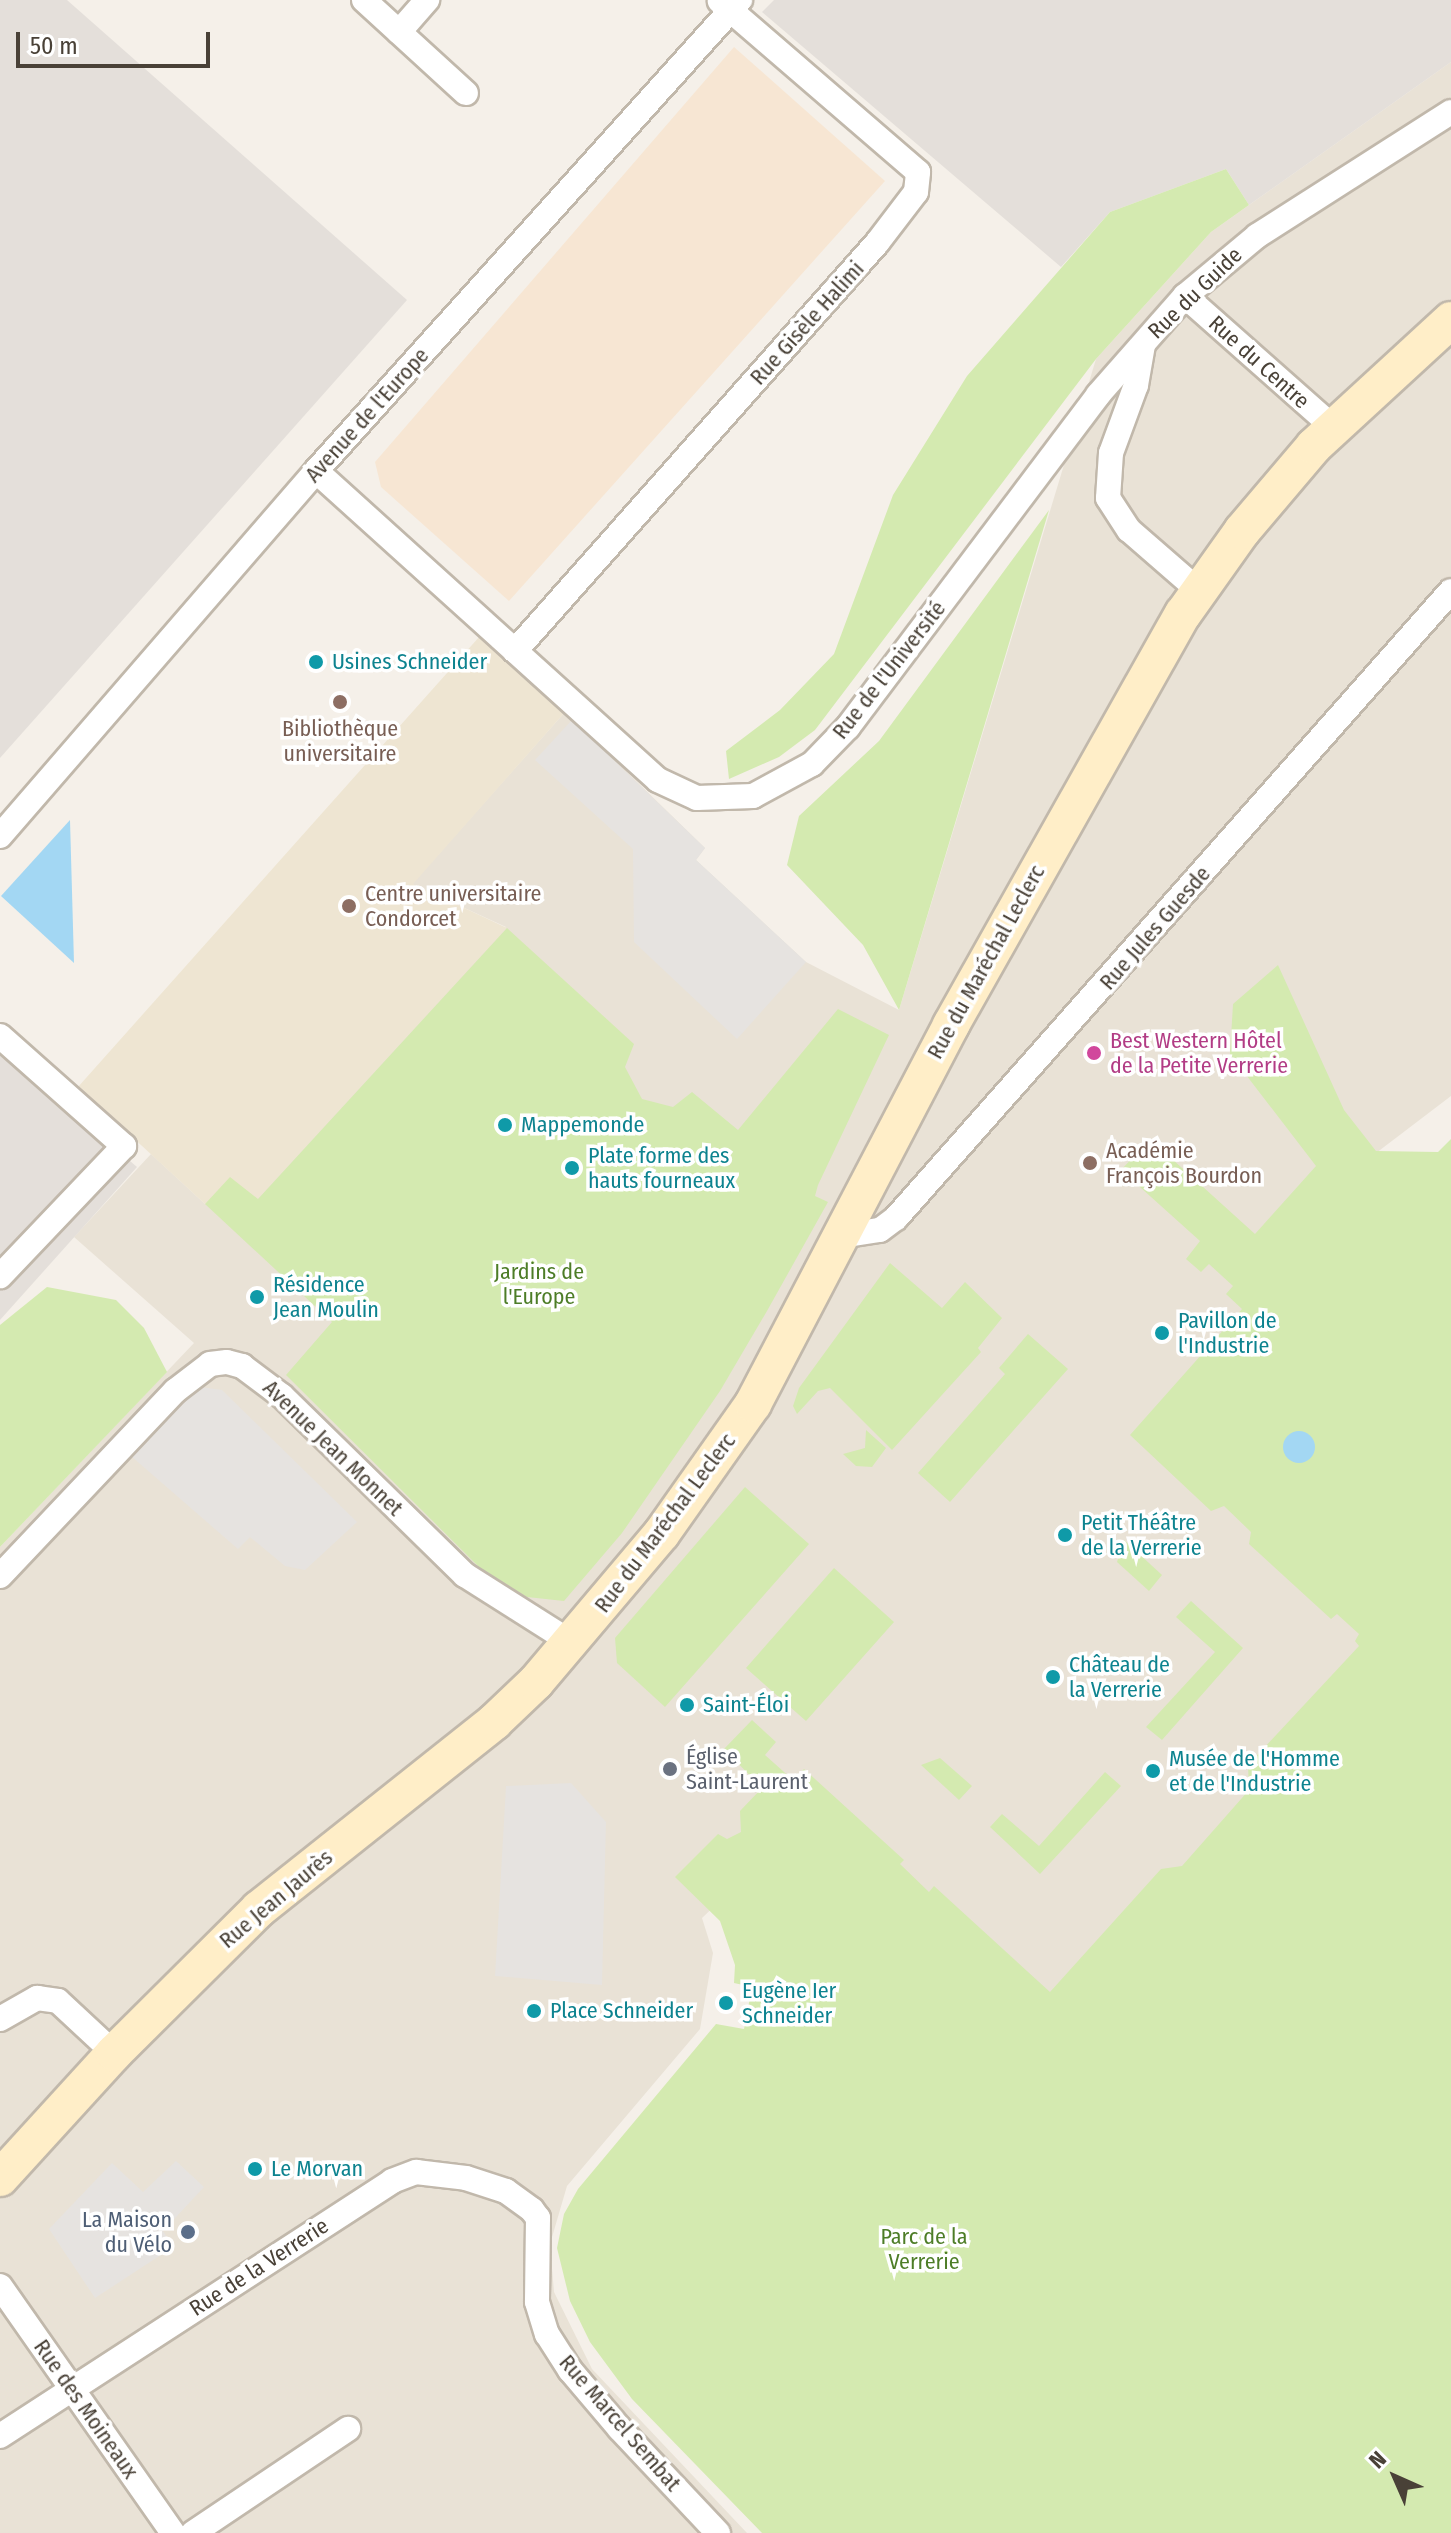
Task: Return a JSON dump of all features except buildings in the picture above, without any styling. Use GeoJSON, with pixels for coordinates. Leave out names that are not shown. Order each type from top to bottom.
{"type":"FeatureCollection","features":[{"type":"Feature","properties":{"kind":"main road","name":"Rue du Maréchal Leclerc"},"geometry":{"type":"LineString","coordinates":[[572,1643],[662,1533],[753,1404],[1113,729],[1198,590],[1242,531],[1333,427],[1451,320]]}},
{"type":"Feature","properties":{"kind":"main road","name":"Rue Jean Jaurès"},"geometry":{"type":"LineString","coordinates":[[0,2178],[114,2053],[259,1909],[494,1722],[572,1643]]}},
{"type":"Feature","properties":{"kind":"street"},"geometry":{"type":"LineString","coordinates":[[364,0],[466,93]]}},
{"type":"Feature","properties":{"kind":"street"},"geometry":{"type":"LineString","coordinates":[[399,32],[427,0]]}},
{"type":"Feature","properties":{"kind":"street","name":"Rue Gisèle Halimi"},"geometry":{"type":"LineString","coordinates":[[515,651],[877,243],[916,192],[918,172],[729,3]]}},
{"type":"Feature","properties":{"kind":"street","name":"Avenue de l'Europe"},"geometry":{"type":"LineString","coordinates":[[0,836],[316,471],[729,3]]}},
{"type":"Feature","properties":{"kind":"street","name":"Rue du Guide"},"geometry":{"type":"LineString","coordinates":[[1198,590],[1129,530],[1108,498],[1111,453],[1136,385],[1143,342],[1185,296],[1257,236],[1451,112]]}},
{"type":"Feature","properties":{"kind":"street","name":"Rue du Centre"},"geometry":{"type":"LineString","coordinates":[[1185,296],[1333,427]]}},
{"type":"Feature","properties":{"kind":"street","name":"Rue de l'Université"},"geometry":{"type":"LineString","coordinates":[[316,471],[658,780],[679,792],[734,800],[772,788],[812,764],[848,727],[1143,342]]}},
{"type":"Feature","properties":{"kind":"street","name":"Rue Jules Guesde"},"geometry":{"type":"LineString","coordinates":[[841,1236],[880,1230],[896,1218],[1451,591]]}},
{"type":"Feature","properties":{"kind":"street"},"geometry":{"type":"LineString","coordinates":[[0,1036],[124,1146],[0,1276]]}},
{"type":"Feature","properties":{"kind":"street","name":"Avenue Jean Monnet"},"geometry":{"type":"LineString","coordinates":[[0,1576],[175,1391],[210,1364],[227,1362],[242,1366],[282,1396],[465,1575],[572,1643]]}},
{"type":"Feature","properties":{"kind":"street"},"geometry":{"type":"LineString","coordinates":[[0,2019],[37,1998],[58,2001],[114,2053]]}},
{"type":"Feature","properties":{"kind":"street","name":"Rue de la Verrerie"},"geometry":{"type":"LineString","coordinates":[[0,2436],[405,2174],[466,2178],[506,2191],[532,2210]]}},
{"type":"Feature","properties":{"kind":"street","name":"Rue Marcel Sembat"},"geometry":{"type":"LineString","coordinates":[[532,2210],[538,2218],[537,2302],[547,2334],[600,2406],[718,2533]]}},
{"type":"Feature","properties":{"kind":"street","name":"Rue des Moineaux"},"geometry":{"type":"LineString","coordinates":[[0,2286],[173,2533]]}},
{"type":"Feature","properties":{"kind":"street"},"geometry":{"type":"LineString","coordinates":[[193,2533],[348,2429]]}},
{"type":"Feature","properties":{"kind":"shaded area"},"geometry":{"type":"Polygon","coordinates":[[[0,0],[67,0],[407,300],[0,758],[0,0]]]}},
{"type":"Feature","properties":{"kind":"shaded area"},"geometry":{"type":"Polygon","coordinates":[[[774,0],[1451,0],[1451,62],[1249,205],[1226,169],[1110,212],[1061,267],[762,12],[774,0]]]}},
{"type":"Feature","properties":{"kind":"shaded area"},"geometry":{"type":"Polygon","coordinates":[[[734,47],[885,181],[509,601],[381,487],[375,462],[734,47]]]}},
{"type":"Feature","properties":{"kind":"shaded area"},"geometry":{"type":"Polygon","coordinates":[[[1451,62],[1451,1096],[1338,1182],[1451,1578],[1094,2014],[723,1898],[702,1918],[713,1953],[700,2029],[567,2186],[550,2244],[554,2292],[592,2369],[747,2533],[0,2533],[0,1547],[194,1343],[74,1237],[151,1154],[205,1204],[230,1177],[257,1199],[506,927],[412,884],[565,712],[705,848],[696,860],[806,962],[899,1010],[1096,359],[1211,232],[1451,62]]]}},
{"type":"Feature","properties":{"kind":"shaded area","name":"Centre universitaire Condorcet"},"geometry":{"type":"Polygon","coordinates":[[[480,636],[565,712],[413,884],[507,928],[257,1200],[230,1178],[205,1204],[78,1087],[480,636]]]}},
{"type":"Feature","properties":{"kind":"shaded area"},"geometry":{"type":"Polygon","coordinates":[[[572,720],[705,848],[696,860],[806,962],[737,1039],[634,942],[633,849],[535,760],[572,720]]]}},
{"type":"Feature","properties":{"kind":"shaded area"},"geometry":{"type":"Polygon","coordinates":[[[0,1048],[137,1167],[0,1320],[0,1048]]]}},
{"type":"Feature","properties":{"kind":"shaded area"},"geometry":{"type":"Polygon","coordinates":[[[200,1387],[222,1390],[357,1522],[305,1570],[285,1566],[250,1537],[238,1549],[131,1456],[200,1387]]]}},
{"type":"Feature","properties":{"kind":"shaded area"},"geometry":{"type":"Polygon","coordinates":[[[571,1783],[606,1822],[602,1985],[495,1976],[506,1786],[571,1783]]]}},
{"type":"Feature","properties":{"kind":"shaded area"},"geometry":{"type":"Polygon","coordinates":[[[176,2161],[204,2187],[163,2231],[173,2247],[95,2298],[49,2229],[112,2163],[143,2192],[176,2161]]]}},
{"type":"Feature","properties":{"kind":"green space"},"geometry":{"type":"Polygon","coordinates":[[[1226,169],[1249,205],[1211,232],[1096,359],[815,730],[779,757],[729,779],[726,751],[780,710],[834,654],[893,495],[967,376],[1110,212],[1226,169]]]}},
{"type":"Feature","properties":{"kind":"green space"},"geometry":{"type":"Polygon","coordinates":[[[1049,510],[899,1010],[863,945],[787,865],[799,816],[879,741],[1049,510]]]}},
{"type":"Feature","properties":{"kind":"green space","name":"Jardins de l'Europe"},"geometry":{"type":"Polygon","coordinates":[[[507,928],[634,1044],[625,1067],[642,1099],[673,1107],[692,1092],[738,1130],[838,1009],[889,1035],[818,1185],[815,1196],[828,1202],[767,1311],[720,1391],[622,1533],[564,1601],[527,1597],[486,1574],[286,1375],[332,1322],[205,1204],[230,1177],[258,1199],[507,928]]]}},
{"type":"Feature","properties":{"kind":"green space","name":"Parc de la Verrerie"},"geometry":{"type":"Polygon","coordinates":[[[1278,965],[1344,1110],[1376,1151],[1438,1152],[1451,1139],[1451,2533],[762,2533],[632,2399],[590,2342],[570,2301],[557,2248],[564,2214],[578,2189],[716,2024],[744,2029],[752,1987],[734,1983],[735,1965],[720,1921],[675,1877],[718,1834],[727,1839],[741,1832],[740,1811],[762,1788],[724,1749],[752,1720],[776,1742],[765,1755],[793,1780],[804,1769],[904,1860],[900,1864],[929,1892],[934,1886],[1050,1992],[1161,1869],[1182,1866],[1249,1790],[1248,1765],[1359,1646],[1355,1641],[1359,1634],[1337,1614],[1331,1619],[1249,1544],[1251,1532],[1224,1506],[1211,1511],[1130,1435],[1242,1309],[1226,1294],[1233,1286],[1209,1264],[1201,1272],[1186,1259],[1200,1241],[1121,1170],[1150,1139],[1255,1234],[1316,1166],[1230,1054],[1233,1004],[1278,965]]]}},
{"type":"Feature","properties":{"kind":"green space"},"geometry":{"type":"Polygon","coordinates":[[[890,1263],[942,1308],[965,1282],[1002,1318],[978,1348],[981,1352],[892,1450],[830,1388],[818,1391],[797,1414],[793,1406],[799,1388],[890,1263]]]}},
{"type":"Feature","properties":{"kind":"green space"},"geometry":{"type":"Polygon","coordinates":[[[47,1287],[116,1300],[144,1328],[167,1372],[0,1547],[0,1325],[47,1287]]]}},
{"type":"Feature","properties":{"kind":"green space"},"geometry":{"type":"Polygon","coordinates":[[[1028,1334],[1068,1369],[950,1502],[918,1473],[1005,1374],[999,1368],[1028,1334]]]}},
{"type":"Feature","properties":{"kind":"green space"},"geometry":{"type":"Polygon","coordinates":[[[866,1430],[886,1448],[872,1467],[856,1466],[843,1454],[865,1448],[866,1430]]]}},
{"type":"Feature","properties":{"kind":"green space"},"geometry":{"type":"Polygon","coordinates":[[[745,1487],[809,1544],[665,1707],[617,1663],[615,1638],[745,1487]]]}},
{"type":"Feature","properties":{"kind":"green space"},"geometry":{"type":"Polygon","coordinates":[[[1124,1540],[1162,1575],[1149,1591],[1117,1562],[1124,1540]]]}},
{"type":"Feature","properties":{"kind":"green space"},"geometry":{"type":"Polygon","coordinates":[[[834,1568],[894,1622],[806,1721],[746,1668],[834,1568]]]}},
{"type":"Feature","properties":{"kind":"green space"},"geometry":{"type":"Polygon","coordinates":[[[1191,1601],[1243,1648],[1162,1740],[1146,1727],[1215,1652],[1176,1617],[1191,1601]]]}},
{"type":"Feature","properties":{"kind":"green space"},"geometry":{"type":"Polygon","coordinates":[[[940,1758],[972,1786],[959,1800],[921,1765],[940,1758]]]}},
{"type":"Feature","properties":{"kind":"green space"},"geometry":{"type":"Polygon","coordinates":[[[1105,1772],[1121,1786],[1040,1874],[990,1827],[1002,1814],[1039,1846],[1105,1772]]]}},
{"type":"Feature","properties":{"kind":"water"},"geometry":{"type":"Polygon","coordinates":[[[70,820],[74,963],[1,896],[70,820]]]}},
{"type":"Feature","properties":{"kind":"water"},"geometry":{"type":"Polygon","coordinates":[[[1299,1431],[1310,1436],[1315,1447],[1310,1458],[1299,1463],[1288,1458],[1283,1447],[1288,1436],[1299,1431]]]}},
{"type":"Feature","properties":{"kind":"place","name":"Usines Schneider"},"geometry":{"type":"Point","coordinates":[316,662]}},
{"type":"Feature","properties":{"kind":"place","name":"Bibliothèque universitaire"},"geometry":{"type":"Point","coordinates":[340,702]}},
{"type":"Feature","properties":{"kind":"place","name":"Centre universitaire Condorcet"},"geometry":{"type":"Point","coordinates":[349,906]}},
{"type":"Feature","properties":{"kind":"place","name":"Best Western Hôtel de la Petite Verrerie"},"geometry":{"type":"Point","coordinates":[1094,1053]}},
{"type":"Feature","properties":{"kind":"place","name":"Mappemonde"},"geometry":{"type":"Point","coordinates":[505,1125]}},
{"type":"Feature","properties":{"kind":"place","name":"Académie François Bourdon"},"geometry":{"type":"Point","coordinates":[1090,1163]}},
{"type":"Feature","properties":{"kind":"place","name":"Plate forme des hauts fourneaux"},"geometry":{"type":"Point","coordinates":[572,1168]}},
{"type":"Feature","properties":{"kind":"place","name":"Résidence Jean Moulin"},"geometry":{"type":"Point","coordinates":[257,1297]}},
{"type":"Feature","properties":{"kind":"place","name":"Pavillon de l'Industrie"},"geometry":{"type":"Point","coordinates":[1162,1333]}},
{"type":"Feature","properties":{"kind":"place","name":"Petit Théâtre de la Verrerie"},"geometry":{"type":"Point","coordinates":[1065,1535]}},
{"type":"Feature","properties":{"kind":"place","name":"Château de la Verrerie"},"geometry":{"type":"Point","coordinates":[1053,1677]}},
{"type":"Feature","properties":{"kind":"place","name":"Saint-Éloi"},"geometry":{"type":"Point","coordinates":[687,1705]}},
{"type":"Feature","properties":{"kind":"place","name":"Église Saint-Laurent"},"geometry":{"type":"Point","coordinates":[670,1769]}},
{"type":"Feature","properties":{"kind":"place","name":"Musée de l'Homme et de l'Industrie"},"geometry":{"type":"Point","coordinates":[1153,1771]}},
{"type":"Feature","properties":{"kind":"place","name":"Eugène Ier Schneider"},"geometry":{"type":"Point","coordinates":[726,2003]}},
{"type":"Feature","properties":{"kind":"place","name":"Place Schneider"},"geometry":{"type":"Point","coordinates":[534,2011]}},
{"type":"Feature","properties":{"kind":"place","name":"Le Morvan"},"geometry":{"type":"Point","coordinates":[255,2169]}},
{"type":"Feature","properties":{"kind":"place","name":"La Maison du Vélo"},"geometry":{"type":"Point","coordinates":[188,2232]}}]}
